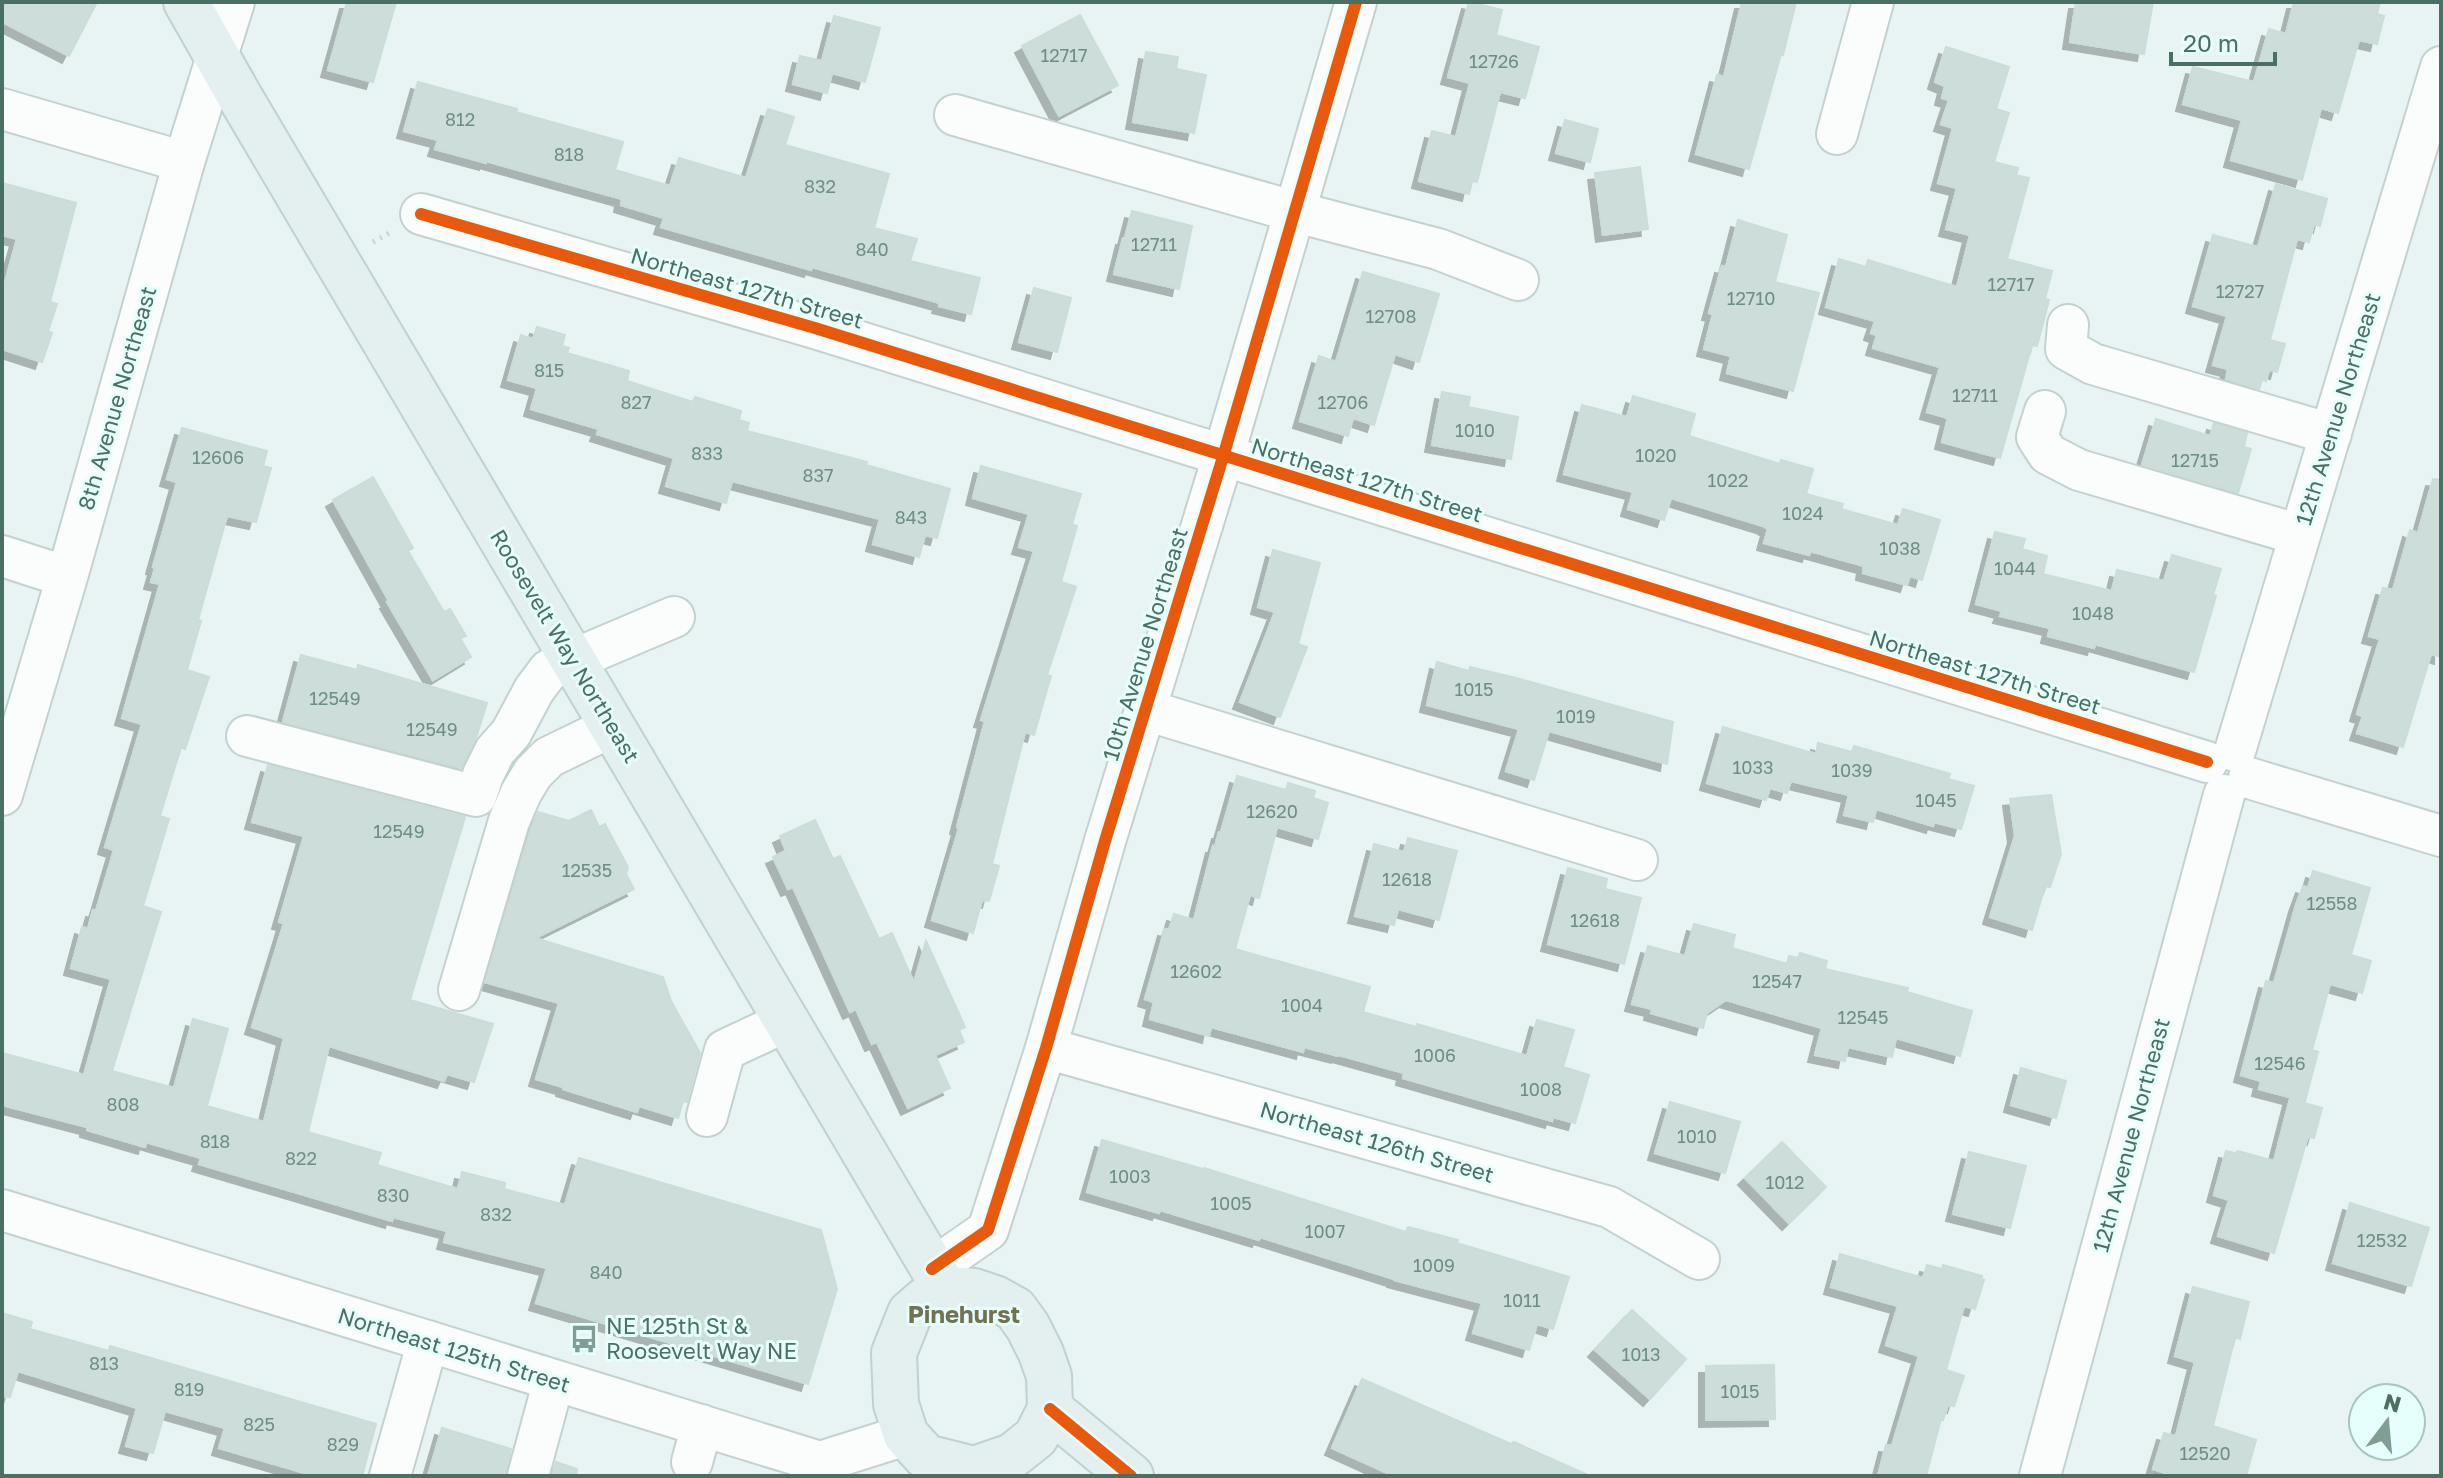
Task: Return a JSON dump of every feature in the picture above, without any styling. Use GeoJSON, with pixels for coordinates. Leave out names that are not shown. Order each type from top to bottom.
{"type":"FeatureCollection","features":[{"type":"Feature","properties":{"kind":"main road","name":"Roosevelt Way Northeast"},"geometry":{"type":"LineString","coordinates":[[186,2],[939,1279]]}},
{"type":"Feature","properties":{"kind":"main road"},"geometry":{"type":"LineString","coordinates":[[939,1279],[1015,1309],[1041,1353],[1049,1376],[1050,1409],[1036,1437],[1012,1456],[974,1469],[918,1456],[896,1404],[894,1353],[910,1313],[925,1300],[939,1279]]}},
{"type":"Feature","properties":{"kind":"main road"},"geometry":{"type":"LineString","coordinates":[[1050,1409],[1131,1476]]}},
{"type":"Feature","properties":{"kind":"street","name":"8th Avenue Northeast"},"geometry":{"type":"LineString","coordinates":[[2,795],[184,162],[234,2]]}},
{"type":"Feature","properties":{"kind":"street","name":"10th Avenue Northeast"},"geometry":{"type":"LineString","coordinates":[[939,1279],[988,1230],[1046,1048],[1356,2]]}},
{"type":"Feature","properties":{"kind":"street"},"geometry":{"type":"LineString","coordinates":[[1837,134],[1873,2]]}},
{"type":"Feature","properties":{"kind":"street","name":"12th Avenue Northeast"},"geometry":{"type":"LineString","coordinates":[[2040,1476],[2228,771],[2441,67]]}},
{"type":"Feature","properties":{"kind":"street"},"geometry":{"type":"LineString","coordinates":[[2,109],[184,162]]}},
{"type":"Feature","properties":{"kind":"street"},"geometry":{"type":"LineString","coordinates":[[955,115],[1438,249],[1518,280]]}},
{"type":"Feature","properties":{"kind":"street","name":"Northeast 127th Street"},"geometry":{"type":"LineString","coordinates":[[421,214],[815,328],[2441,836]]}},
{"type":"Feature","properties":{"kind":"street"},"geometry":{"type":"LineString","coordinates":[[2068,325],[2066,349],[2093,364],[2331,434]]}},
{"type":"Feature","properties":{"kind":"street"},"geometry":{"type":"LineString","coordinates":[[2045,411],[2037,437],[2048,454],[2058,460],[2079,470],[2300,535]]}},
{"type":"Feature","properties":{"kind":"street"},"geometry":{"type":"LineString","coordinates":[[2,556],[67,577]]}},
{"type":"Feature","properties":{"kind":"street"},"geometry":{"type":"LineString","coordinates":[[247,736],[476,796],[495,751],[511,733],[534,690],[549,670],[674,617]]}},
{"type":"Feature","properties":{"kind":"street"},"geometry":{"type":"LineString","coordinates":[[1146,710],[1637,860]]}},
{"type":"Feature","properties":{"kind":"street"},"geometry":{"type":"LineString","coordinates":[[459,990],[509,821],[521,793],[533,773],[549,757],[613,726]]}},
{"type":"Feature","properties":{"kind":"street"},"geometry":{"type":"LineString","coordinates":[[707,1116],[725,1050],[787,1021]]}},
{"type":"Feature","properties":{"kind":"street","name":"Northeast 126th Street"},"geometry":{"type":"LineString","coordinates":[[1046,1048],[1609,1207],[1699,1259]]}},
{"type":"Feature","properties":{"kind":"street","name":"Northeast 125th Street"},"geometry":{"type":"LineString","coordinates":[[2,1210],[554,1380],[697,1444],[820,1462],[918,1456]]}},
{"type":"Feature","properties":{"kind":"street"},"geometry":{"type":"LineString","coordinates":[[390,1476],[428,1341]]}},
{"type":"Feature","properties":{"kind":"street"},"geometry":{"type":"LineString","coordinates":[[528,1476],[554,1380]]}},
{"type":"Feature","properties":{"kind":"building"},"geometry":{"type":"Polygon","coordinates":[[[2,2],[97,2],[69,56],[2,22],[2,2]]]}},
{"type":"Feature","properties":{"kind":"building"},"geometry":{"type":"Polygon","coordinates":[[[347,2],[396,2],[373,82],[328,70],[347,2]]]}},
{"type":"Feature","properties":{"kind":"building"},"geometry":{"type":"Polygon","coordinates":[[[1469,2],[1502,10],[1496,35],[1539,47],[1525,98],[1500,92],[1477,182],[1472,181],[1469,194],[1419,181],[1432,131],[1456,137],[1470,83],[1448,77],[1469,2]]]}},
{"type":"Feature","properties":{"kind":"building"},"geometry":{"type":"Polygon","coordinates":[[[1742,2],[1796,2],[1749,169],[1696,154],[1717,75],[1724,77],[1742,2]]]}},
{"type":"Feature","properties":{"kind":"building"},"geometry":{"type":"Polygon","coordinates":[[[2076,2],[2153,2],[2144,54],[2070,42],[2076,2]]]}},
{"type":"Feature","properties":{"kind":"building"},"geometry":{"type":"Polygon","coordinates":[[[2294,2],[2380,2],[2377,14],[2384,16],[2377,44],[2359,40],[2338,113],[2321,108],[2302,180],[2231,160],[2242,120],[2183,104],[2193,67],[2254,82],[2269,29],[2286,34],[2294,2]]]}},
{"type":"Feature","properties":{"kind":"building"},"geometry":{"type":"Polygon","coordinates":[[[1080,15],[1118,85],[1059,116],[1022,46],[1080,15]]]}},
{"type":"Feature","properties":{"kind":"building"},"geometry":{"type":"Polygon","coordinates":[[[834,16],[880,28],[865,82],[832,73],[827,93],[793,84],[800,56],[822,61],[834,16]]]}},
{"type":"Feature","properties":{"kind":"building"},"geometry":{"type":"Polygon","coordinates":[[[1946,47],[2009,67],[1996,109],[2009,113],[1994,162],[2018,168],[2016,175],[2029,178],[2007,259],[2052,271],[2045,299],[2049,300],[2037,346],[2032,345],[2000,458],[1942,442],[1948,418],[1927,412],[1940,367],[1873,348],[1877,335],[1871,333],[1875,321],[1826,307],[1839,259],[1866,267],[1868,260],[1957,287],[1970,235],[1946,229],[1957,188],[1938,183],[1953,128],[1941,124],[1949,100],[1942,98],[1945,86],[1935,82],[1946,47]]]}},
{"type":"Feature","properties":{"kind":"building"},"geometry":{"type":"Polygon","coordinates":[[[1146,52],[1178,57],[1176,69],[1206,75],[1194,133],[1133,122],[1146,52]]]}},
{"type":"Feature","properties":{"kind":"building"},"geometry":{"type":"Polygon","coordinates":[[[418,82],[623,142],[615,170],[670,186],[679,158],[746,178],[768,109],[794,117],[785,145],[889,174],[874,228],[917,239],[910,261],[980,278],[971,314],[661,227],[664,218],[621,205],[622,199],[435,149],[438,140],[404,131],[418,82]]]}},
{"type":"Feature","properties":{"kind":"building"},"geometry":{"type":"Polygon","coordinates":[[[1565,120],[1598,129],[1590,162],[1556,153],[1565,120]]]}},
{"type":"Feature","properties":{"kind":"building"},"geometry":{"type":"Polygon","coordinates":[[[1640,167],[1648,229],[1603,235],[1595,173],[1640,167]]]}},
{"type":"Feature","properties":{"kind":"building"},"geometry":{"type":"Polygon","coordinates":[[[2,183],[76,203],[50,302],[57,304],[48,331],[52,333],[42,362],[2,349],[2,293],[17,239],[2,235],[2,183]]]}},
{"type":"Feature","properties":{"kind":"building"},"geometry":{"type":"Polygon","coordinates":[[[2276,184],[2327,199],[2320,226],[2314,224],[2309,242],[2297,239],[2270,340],[2285,344],[2277,372],[2269,370],[2266,381],[2262,380],[2259,389],[2226,379],[2228,369],[2213,365],[2227,316],[2193,306],[2213,235],[2258,247],[2276,184]]]}},
{"type":"Feature","properties":{"kind":"building"},"geometry":{"type":"Polygon","coordinates":[[[1132,211],[1192,226],[1179,289],[1114,274],[1132,211]]]}},
{"type":"Feature","properties":{"kind":"building"},"geometry":{"type":"Polygon","coordinates":[[[1738,220],[1787,235],[1775,282],[1819,293],[1793,391],[1727,373],[1731,356],[1704,349],[1713,314],[1709,313],[1722,266],[1726,267],[1738,220]]]}},
{"type":"Feature","properties":{"kind":"building"},"geometry":{"type":"Polygon","coordinates":[[[1363,272],[1439,294],[1419,362],[1395,354],[1374,425],[1353,418],[1348,436],[1300,421],[1319,356],[1336,362],[1363,272]]]}},
{"type":"Feature","properties":{"kind":"building"},"geometry":{"type":"Polygon","coordinates":[[[1034,288],[1071,298],[1057,352],[1019,342],[1034,288]]]}},
{"type":"Feature","properties":{"kind":"building"},"geometry":{"type":"Polygon","coordinates":[[[537,327],[565,335],[562,346],[569,348],[567,353],[629,371],[627,381],[693,402],[695,397],[741,411],[739,420],[749,423],[747,431],[867,462],[866,465],[950,489],[937,538],[925,535],[919,557],[873,544],[880,519],[732,481],[726,503],[666,486],[674,458],[597,434],[599,429],[531,409],[537,388],[508,380],[521,335],[533,339],[537,327]]]}},
{"type":"Feature","properties":{"kind":"building"},"geometry":{"type":"Polygon","coordinates":[[[1442,392],[1470,397],[1468,407],[1518,417],[1511,459],[1432,445],[1442,392]]]}},
{"type":"Feature","properties":{"kind":"building"},"geometry":{"type":"Polygon","coordinates":[[[1633,396],[1695,414],[1689,436],[1780,464],[1781,460],[1813,469],[1806,494],[1843,504],[1841,509],[1898,525],[1903,509],[1940,520],[1922,580],[1910,576],[1907,585],[1863,573],[1864,566],[1810,551],[1809,555],[1764,543],[1768,529],[1763,526],[1671,498],[1664,520],[1628,509],[1633,492],[1564,474],[1582,405],[1627,417],[1633,396]]]}},
{"type":"Feature","properties":{"kind":"building"},"geometry":{"type":"Polygon","coordinates":[[[2156,419],[2210,436],[2214,423],[2247,433],[2244,447],[2251,449],[2238,493],[2142,465],[2156,419]]]}},
{"type":"Feature","properties":{"kind":"building"},"geometry":{"type":"Polygon","coordinates":[[[182,428],[267,451],[263,466],[271,468],[256,522],[227,516],[198,620],[201,621],[187,670],[209,677],[185,749],[181,747],[160,816],[169,819],[143,906],[161,912],[112,1071],[174,1088],[193,1019],[228,1029],[207,1106],[264,1122],[284,1038],[252,1027],[284,923],[279,922],[304,836],[252,822],[268,765],[465,817],[410,1000],[493,1024],[474,1082],[447,1074],[444,1081],[329,1046],[308,1132],[381,1153],[377,1165],[458,1189],[462,1172],[505,1183],[504,1189],[565,1205],[579,1158],[821,1230],[837,1289],[808,1384],[536,1303],[547,1268],[444,1242],[447,1231],[393,1217],[392,1221],[199,1164],[201,1158],[146,1142],[145,1147],[87,1130],[87,1127],[2,1105],[2,1053],[84,1075],[111,979],[71,968],[82,927],[88,929],[93,910],[96,911],[114,850],[105,847],[142,724],[122,718],[160,584],[151,582],[153,567],[177,482],[167,479],[182,428]]]}},
{"type":"Feature","properties":{"kind":"building"},"geometry":{"type":"Polygon","coordinates":[[[981,466],[1081,494],[1072,524],[1077,526],[1061,582],[1076,587],[1047,675],[1051,676],[1034,735],[1025,732],[992,864],[999,866],[989,901],[982,900],[973,933],[932,920],[959,828],[985,721],[981,720],[1034,551],[1019,547],[1029,514],[973,498],[981,466]]]}},
{"type":"Feature","properties":{"kind":"building"},"geometry":{"type":"Polygon","coordinates":[[[373,477],[413,548],[408,551],[444,612],[450,609],[466,636],[460,638],[471,657],[433,680],[333,500],[373,477]]]}},
{"type":"Feature","properties":{"kind":"building"},"geometry":{"type":"Polygon","coordinates":[[[2433,479],[2441,480],[2441,657],[2431,654],[2403,747],[2357,733],[2363,716],[2357,714],[2380,639],[2369,636],[2383,588],[2393,590],[2410,530],[2418,533],[2433,479]]]}},
{"type":"Feature","properties":{"kind":"building"},"geometry":{"type":"Polygon","coordinates":[[[1995,532],[2025,539],[2022,549],[2047,556],[2043,574],[2112,591],[2117,570],[2164,581],[2172,555],[2221,569],[2194,672],[2095,644],[2094,648],[2048,636],[2050,628],[2000,616],[2002,611],[1976,604],[1995,532]]]}},
{"type":"Feature","properties":{"kind":"building"},"geometry":{"type":"Polygon","coordinates":[[[1273,550],[1320,563],[1298,644],[1307,647],[1280,717],[1240,702],[1275,612],[1258,607],[1273,550]]]}},
{"type":"Feature","properties":{"kind":"building"},"geometry":{"type":"Polygon","coordinates":[[[301,655],[357,670],[358,665],[487,703],[476,738],[461,768],[283,722],[301,655]]]}},
{"type":"Feature","properties":{"kind":"building"},"geometry":{"type":"Polygon","coordinates":[[[1437,662],[1520,679],[1673,722],[1667,764],[1549,731],[1534,780],[1506,771],[1519,729],[1427,705],[1437,662]]]}},
{"type":"Feature","properties":{"kind":"building"},"geometry":{"type":"Polygon","coordinates":[[[1723,727],[1816,754],[1818,743],[1852,752],[1854,746],[1950,774],[1948,779],[1974,786],[1961,829],[1934,822],[1933,826],[1876,809],[1873,822],[1844,815],[1849,795],[1791,781],[1787,793],[1770,788],[1766,800],[1707,783],[1723,727]]]}},
{"type":"Feature","properties":{"kind":"building"},"geometry":{"type":"Polygon","coordinates":[[[1237,776],[1286,790],[1288,783],[1315,791],[1313,798],[1328,803],[1318,839],[1277,827],[1259,898],[1250,895],[1235,949],[1370,987],[1363,1012],[1416,1027],[1417,1024],[1527,1056],[1537,1020],[1574,1030],[1563,1067],[1589,1075],[1575,1123],[1553,1117],[1552,1121],[1403,1078],[1404,1073],[1339,1055],[1304,1047],[1303,1052],[1211,1027],[1209,1036],[1150,1019],[1154,1002],[1145,999],[1165,929],[1169,930],[1174,914],[1194,920],[1213,846],[1221,832],[1237,776]]]}},
{"type":"Feature","properties":{"kind":"building"},"geometry":{"type":"Polygon","coordinates":[[[2051,795],[2061,854],[2050,887],[2045,886],[2032,930],[1990,917],[2015,836],[2010,799],[2051,795]]]}},
{"type":"Feature","properties":{"kind":"building"},"geometry":{"type":"Polygon","coordinates":[[[591,810],[599,827],[605,824],[628,867],[626,874],[634,889],[535,938],[663,977],[671,1001],[700,1053],[687,1102],[683,1101],[678,1118],[639,1106],[637,1112],[536,1079],[559,1003],[485,982],[538,812],[569,821],[591,810]]]}},
{"type":"Feature","properties":{"kind":"building"},"geometry":{"type":"Polygon","coordinates":[[[815,820],[833,859],[840,856],[879,939],[892,933],[914,983],[926,941],[965,1027],[959,1030],[964,1042],[935,1055],[950,1088],[908,1108],[877,1042],[872,1044],[856,1009],[850,1012],[793,887],[788,889],[773,857],[786,851],[780,836],[815,820]]]}},
{"type":"Feature","properties":{"kind":"building"},"geometry":{"type":"Polygon","coordinates":[[[1408,838],[1457,851],[1439,920],[1398,909],[1394,925],[1355,916],[1374,844],[1404,852],[1408,838]]]}},
{"type":"Feature","properties":{"kind":"building"},"geometry":{"type":"Polygon","coordinates":[[[1568,868],[1607,879],[1605,889],[1641,898],[1624,964],[1548,944],[1568,868]]]}},
{"type":"Feature","properties":{"kind":"building"},"geometry":{"type":"Polygon","coordinates":[[[2313,871],[2370,888],[2351,955],[2371,961],[2362,993],[2330,984],[2312,1050],[2318,1052],[2305,1101],[2259,1089],[2261,1081],[2241,1075],[2266,981],[2274,983],[2296,905],[2303,886],[2308,888],[2313,871]]]}},
{"type":"Feature","properties":{"kind":"building"},"geometry":{"type":"Polygon","coordinates":[[[1694,924],[1735,935],[1732,948],[1787,964],[1789,956],[1798,958],[1800,953],[1827,961],[1825,969],[1908,988],[1907,992],[1972,1011],[1960,1056],[1896,1038],[1892,1057],[1848,1047],[1845,1061],[1815,1055],[1822,1028],[1726,1000],[1707,1013],[1703,1028],[1651,1013],[1652,1009],[1632,1004],[1648,946],[1685,956],[1694,924]]]}},
{"type":"Feature","properties":{"kind":"building"},"geometry":{"type":"Polygon","coordinates":[[[2021,1068],[2066,1081],[2056,1118],[2011,1105],[2021,1068]]]}},
{"type":"Feature","properties":{"kind":"building"},"geometry":{"type":"Polygon","coordinates":[[[2290,1099],[2322,1108],[2314,1138],[2308,1136],[2274,1253],[2218,1236],[2229,1200],[2214,1195],[2226,1151],[2238,1151],[2274,1161],[2290,1099]]]}},
{"type":"Feature","properties":{"kind":"building"},"geometry":{"type":"Polygon","coordinates":[[[1670,1102],[1740,1122],[1725,1173],[1655,1153],[1670,1102]]]}},
{"type":"Feature","properties":{"kind":"building"},"geometry":{"type":"Polygon","coordinates":[[[1102,1140],[1204,1168],[1406,1232],[1408,1227],[1458,1240],[1457,1243],[1569,1277],[1553,1329],[1537,1324],[1529,1350],[1473,1333],[1482,1303],[1394,1280],[1260,1237],[1259,1240],[1087,1192],[1102,1140]]]}},
{"type":"Feature","properties":{"kind":"building"},"geometry":{"type":"Polygon","coordinates":[[[1782,1142],[1826,1187],[1789,1223],[1745,1178],[1782,1142]]]}},
{"type":"Feature","properties":{"kind":"building"},"geometry":{"type":"Polygon","coordinates":[[[1969,1152],[2026,1166],[2010,1228],[1953,1214],[1969,1152]]]}},
{"type":"Feature","properties":{"kind":"building"},"geometry":{"type":"Polygon","coordinates":[[[2350,1203],[2429,1228],[2411,1286],[2333,1263],[2350,1203]]]}},
{"type":"Feature","properties":{"kind":"building"},"geometry":{"type":"Polygon","coordinates":[[[1840,1254],[1923,1278],[1927,1265],[1942,1269],[1943,1265],[1982,1276],[1984,1280],[1975,1309],[1964,1306],[1946,1370],[1964,1376],[1954,1406],[1948,1405],[1941,1419],[1926,1476],[1878,1476],[1886,1445],[1892,1446],[1919,1356],[1886,1345],[1898,1306],[1831,1287],[1840,1254]]]}},
{"type":"Feature","properties":{"kind":"building"},"geometry":{"type":"Polygon","coordinates":[[[2193,1287],[2249,1302],[2240,1339],[2235,1337],[2213,1426],[2256,1440],[2246,1476],[2176,1476],[2153,1469],[2164,1433],[2176,1436],[2195,1362],[2175,1356],[2193,1287]]]}},
{"type":"Feature","properties":{"kind":"building"},"geometry":{"type":"Polygon","coordinates":[[[1632,1310],[1686,1359],[1650,1399],[1595,1350],[1632,1310]]]}},
{"type":"Feature","properties":{"kind":"building"},"geometry":{"type":"Polygon","coordinates":[[[2,1313],[32,1322],[30,1329],[109,1351],[110,1346],[376,1424],[362,1476],[315,1476],[219,1448],[225,1428],[165,1411],[153,1453],[126,1446],[137,1408],[18,1371],[10,1397],[2,1396],[2,1313]]]}},
{"type":"Feature","properties":{"kind":"building"},"geometry":{"type":"Polygon","coordinates":[[[1774,1365],[1775,1419],[1706,1420],[1706,1366],[1774,1365]]]}},
{"type":"Feature","properties":{"kind":"building"},"geometry":{"type":"Polygon","coordinates":[[[1362,1379],[1590,1476],[1394,1476],[1332,1448],[1362,1379]]]}},
{"type":"Feature","properties":{"kind":"building"},"geometry":{"type":"Polygon","coordinates":[[[442,1428],[511,1449],[506,1476],[428,1476],[442,1428]]]}},
{"type":"Feature","properties":{"kind":"building"},"geometry":{"type":"Polygon","coordinates":[[[556,1462],[577,1469],[576,1476],[552,1476],[556,1462]]]}},
{"type":"Feature","properties":{"kind":"cycle path"},"geometry":{"type":"LineString","coordinates":[[932,1269],[988,1230],[1046,1048],[1356,2]]}},
{"type":"Feature","properties":{"kind":"cycle path"},"geometry":{"type":"LineString","coordinates":[[421,214],[815,328],[2207,762]]}},
{"type":"Feature","properties":{"kind":"cycle path"},"geometry":{"type":"LineString","coordinates":[[1050,1409],[1131,1476]]}},
{"type":"Feature","properties":{"kind":"place","name":"NE 125th St & Roosevelt Way NE"},"geometry":{"type":"Point","coordinates":[584,1339]}},
{"type":"Feature","properties":{"kind":"district","name":"Pinehurst"},"geometry":{"type":"Point","coordinates":[964,1315]}}]}
